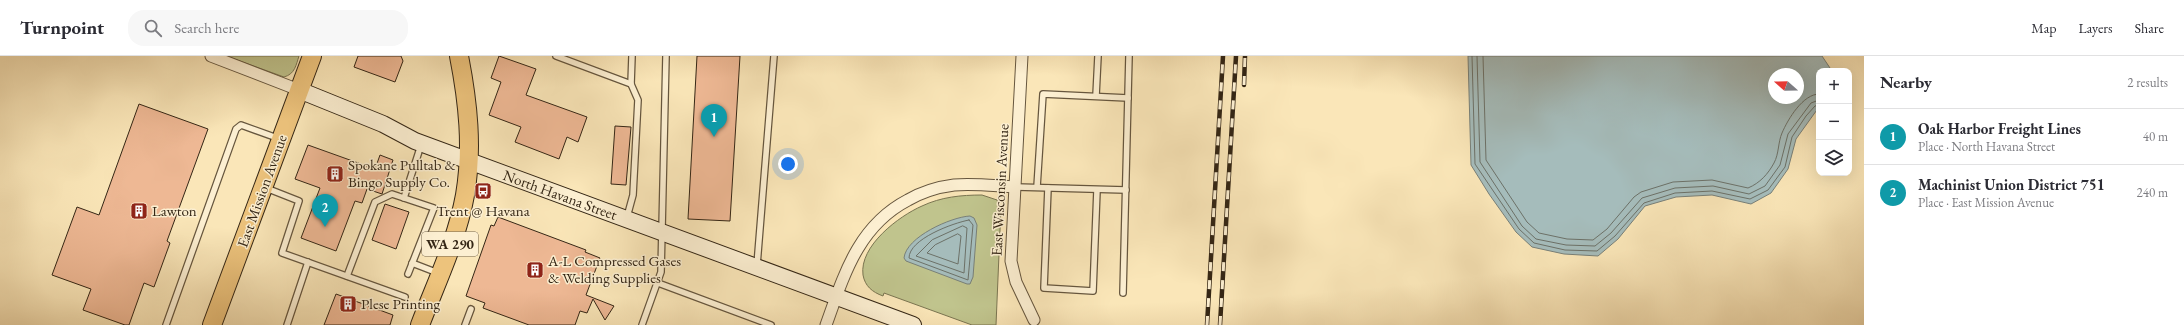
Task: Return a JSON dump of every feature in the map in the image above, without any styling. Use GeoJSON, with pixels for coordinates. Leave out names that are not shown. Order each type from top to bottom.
{"type":"FeatureCollection","features":[{"type":"Feature","properties":{"kind":"main road","name":"East Mission Avenue"},"geometry":{"type":"LineString","coordinates":[[212,325],[312,56]]}},
{"type":"Feature","properties":{"kind":"main road","name":"WA 290"},"geometry":{"type":"LineString","coordinates":[[420,325],[461,213],[468,160],[468,108],[459,56]]}},
{"type":"Feature","properties":{"kind":"street","name":"North Havana Street"},"geometry":{"type":"LineString","coordinates":[[211,56],[383,124],[422,143],[913,325]]}},
{"type":"Feature","properties":{"kind":"street","name":"East Wisconsin Avenue"},"geometry":{"type":"LineString","coordinates":[[1022,56],[1012,266],[1016,282],[1035,323]]}},
{"type":"Feature","properties":{"kind":"street"},"geometry":{"type":"LineString","coordinates":[[826,325],[847,268],[860,241],[883,215],[897,205],[927,191],[941,187],[969,185],[1015,187]]}},
{"type":"Feature","properties":{"kind":"lane"},"geometry":{"type":"LineString","coordinates":[[556,56],[631,84]]}},
{"type":"Feature","properties":{"kind":"lane"},"geometry":{"type":"LineString","coordinates":[[626,219],[633,196],[638,100],[631,84],[632,56]]}},
{"type":"Feature","properties":{"kind":"lane"},"geometry":{"type":"LineString","coordinates":[[642,325],[661,272],[666,56]]}},
{"type":"Feature","properties":{"kind":"lane"},"geometry":{"type":"LineString","coordinates":[[757,268],[774,56]]}},
{"type":"Feature","properties":{"kind":"lane"},"geometry":{"type":"LineString","coordinates":[[1096,96],[1098,56]]}},
{"type":"Feature","properties":{"kind":"lane"},"geometry":{"type":"LineString","coordinates":[[1123,293],[1129,56]]}},
{"type":"Feature","properties":{"kind":"lane"},"geometry":{"type":"LineString","coordinates":[[1037,187],[1043,94],[1128,98]]}},
{"type":"Feature","properties":{"kind":"lane"},"geometry":{"type":"LineString","coordinates":[[166,325],[236,129],[241,125],[281,139]]}},
{"type":"Feature","properties":{"kind":"lane"},"geometry":{"type":"LineString","coordinates":[[404,198],[422,143]]}},
{"type":"Feature","properties":{"kind":"lane"},"geometry":{"type":"LineString","coordinates":[[263,187],[299,201],[282,253],[405,297]]}},
{"type":"Feature","properties":{"kind":"lane"},"geometry":{"type":"LineString","coordinates":[[1015,187],[1126,190]]}},
{"type":"Feature","properties":{"kind":"lane"},"geometry":{"type":"LineString","coordinates":[[1048,188],[1044,288],[1093,292],[1097,190]]}},
{"type":"Feature","properties":{"kind":"lane"},"geometry":{"type":"LineString","coordinates":[[347,276],[375,202],[392,194],[434,208],[408,274]]}},
{"type":"Feature","properties":{"kind":"lane"},"geometry":{"type":"LineString","coordinates":[[287,325],[308,262]]}},
{"type":"Feature","properties":{"kind":"lane"},"geometry":{"type":"LineString","coordinates":[[412,263],[439,274]]}},
{"type":"Feature","properties":{"kind":"lane"},"geometry":{"type":"LineString","coordinates":[[658,283],[771,325]]}},
{"type":"Feature","properties":{"kind":"lane"},"geometry":{"type":"LineString","coordinates":[[465,325],[471,309]]}},
{"type":"Feature","properties":{"kind":"green space"},"geometry":{"type":"Polygon","coordinates":[[[226,56],[299,56],[296,66],[291,74],[284,77],[226,56]]]}},
{"type":"Feature","properties":{"kind":"green space"},"geometry":{"type":"Polygon","coordinates":[[[982,195],[997,200],[1001,207],[996,325],[972,325],[884,293],[883,296],[876,293],[867,285],[863,275],[863,264],[867,253],[882,233],[892,225],[913,211],[936,200],[959,196],[982,195]]]}},
{"type":"Feature","properties":{"kind":"water"},"geometry":{"type":"Polygon","coordinates":[[[1468,56],[1822,56],[1830,68],[1816,68],[1816,111],[1796,139],[1788,169],[1771,193],[1751,204],[1712,195],[1676,197],[1645,206],[1618,239],[1598,256],[1564,254],[1532,247],[1516,232],[1489,194],[1471,165],[1468,56]]]}},
{"type":"Feature","properties":{"kind":"water"},"geometry":{"type":"Polygon","coordinates":[[[970,216],[974,218],[977,225],[973,277],[970,284],[906,261],[904,258],[907,250],[912,243],[921,236],[941,224],[970,216]]]}},
{"type":"Feature","properties":{"kind":"building"},"geometry":{"type":"Polygon","coordinates":[[[358,56],[401,56],[403,61],[395,82],[354,67],[358,56]]]}},
{"type":"Feature","properties":{"kind":"building"},"geometry":{"type":"Polygon","coordinates":[[[499,56],[536,69],[526,95],[587,117],[578,142],[567,137],[559,159],[515,142],[521,127],[489,115],[501,82],[491,78],[499,56]]]}},
{"type":"Feature","properties":{"kind":"building"},"geometry":{"type":"Polygon","coordinates":[[[697,56],[740,56],[730,221],[688,219],[697,56]]]}},
{"type":"Feature","properties":{"kind":"building","name":"Lawton"},"geometry":{"type":"Polygon","coordinates":[[[139,104],[208,129],[167,241],[170,243],[154,287],[144,283],[129,325],[125,325],[83,310],[91,289],[52,275],[77,207],[99,215],[139,104]]]}},
{"type":"Feature","properties":{"kind":"building"},"geometry":{"type":"Polygon","coordinates":[[[615,126],[631,127],[626,185],[611,184],[615,126]]]}},
{"type":"Feature","properties":{"kind":"building"},"geometry":{"type":"Polygon","coordinates":[[[308,145],[375,169],[380,155],[393,160],[382,194],[367,189],[362,203],[355,201],[336,251],[301,238],[320,188],[295,179],[308,145]]]}},
{"type":"Feature","properties":{"kind":"building"},"geometry":{"type":"Polygon","coordinates":[[[385,204],[409,212],[396,249],[372,240],[385,204]]]}},
{"type":"Feature","properties":{"kind":"building","name":"A-L Compressed Gases & Welding Supplies"},"geometry":{"type":"Polygon","coordinates":[[[498,217],[586,250],[585,252],[600,258],[586,295],[614,306],[605,320],[593,299],[587,313],[580,311],[575,325],[529,325],[483,308],[485,303],[466,296],[491,225],[494,226],[498,217]]]}},
{"type":"Feature","properties":{"kind":"building","name":"Plese Printing"},"geometry":{"type":"Polygon","coordinates":[[[336,294],[393,315],[390,325],[324,325],[336,294]]]}},
{"type":"Feature","properties":{"kind":"railway"},"geometry":{"type":"LineString","coordinates":[[1207,325],[1223,56]]}},
{"type":"Feature","properties":{"kind":"railway"},"geometry":{"type":"LineString","coordinates":[[1220,325],[1236,56]]}},
{"type":"Feature","properties":{"kind":"railway"},"geometry":{"type":"LineString","coordinates":[[1244,85],[1245,56]]}},
{"type":"Feature","properties":{"kind":"place","name":"Oak Harbor Freight Lines"},"geometry":{"type":"Point","coordinates":[714,137]}},
{"type":"Feature","properties":{"kind":"place","name":"Spokane Pulltab & Bingo Supply Co."},"geometry":{"type":"Point","coordinates":[335,174]}},
{"type":"Feature","properties":{"kind":"place","name":"Trent @ Havana"},"geometry":{"type":"Point","coordinates":[483,191]}},
{"type":"Feature","properties":{"kind":"place","name":"Lawton"},"geometry":{"type":"Point","coordinates":[139,211]}},
{"type":"Feature","properties":{"kind":"place","name":"Machinist Union District 751"},"geometry":{"type":"Point","coordinates":[325,227]}},
{"type":"Feature","properties":{"kind":"place","name":"A-L Compressed Gases & Welding Supplies"},"geometry":{"type":"Point","coordinates":[535,270]}},
{"type":"Feature","properties":{"kind":"place","name":"Plese Printing"},"geometry":{"type":"Point","coordinates":[348,304]}}]}
